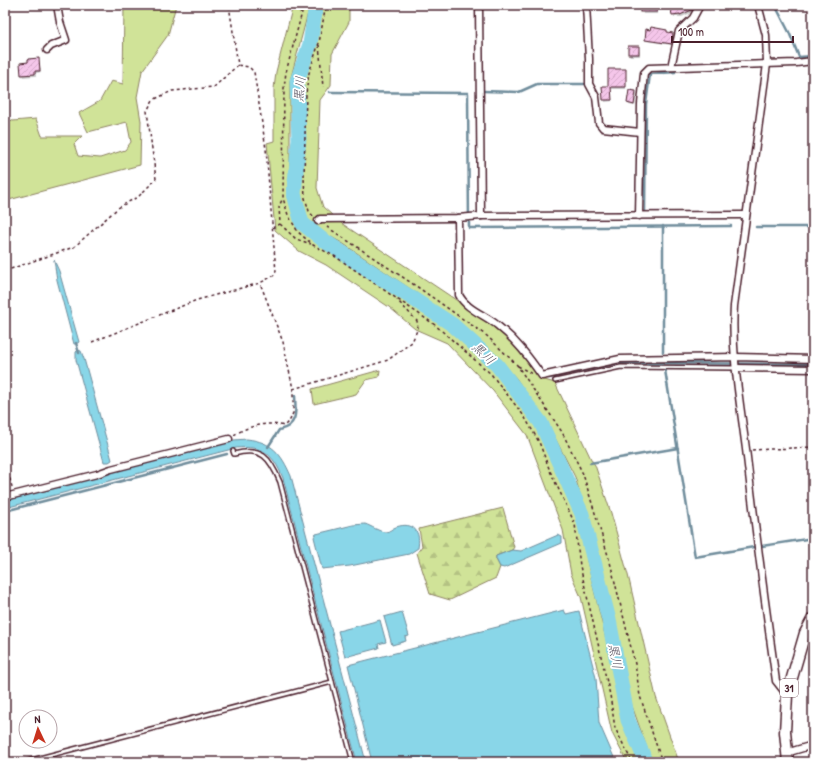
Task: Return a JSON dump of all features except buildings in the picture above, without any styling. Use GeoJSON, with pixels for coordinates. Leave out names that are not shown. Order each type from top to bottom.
{"type":"FeatureCollection","features":[{"type":"Feature","properties":{"kind":"main road","name":"31"},"geometry":{"type":"LineString","coordinates":[[787,757],[785,732],[787,695],[805,634],[813,618]]}},
{"type":"Feature","properties":{"kind":"street"},"geometry":{"type":"LineString","coordinates":[[47,50],[50,46],[66,40],[60,22],[57,5]]}},
{"type":"Feature","properties":{"kind":"street"},"geometry":{"type":"LineString","coordinates":[[479,5],[481,216]]}},
{"type":"Feature","properties":{"kind":"street"},"geometry":{"type":"LineString","coordinates":[[586,5],[589,84],[596,97],[599,123],[603,128],[640,132]]}},
{"type":"Feature","properties":{"kind":"street"},"geometry":{"type":"LineString","coordinates":[[671,67],[679,31],[693,18],[700,5]]}},
{"type":"Feature","properties":{"kind":"street"},"geometry":{"type":"LineString","coordinates":[[758,5],[766,35],[767,64],[734,306],[733,328],[736,368],[758,552],[776,681],[787,695]]}},
{"type":"Feature","properties":{"kind":"street"},"geometry":{"type":"LineString","coordinates":[[639,216],[641,104],[644,73],[649,68],[796,63],[813,61]]}},
{"type":"Feature","properties":{"kind":"street"},"geometry":{"type":"LineString","coordinates":[[318,221],[320,219],[458,218],[481,216],[746,215]]}},
{"type":"Feature","properties":{"kind":"street"},"geometry":{"type":"LineString","coordinates":[[458,218],[460,295],[463,302],[497,325],[522,348],[542,376],[620,359],[735,357],[813,359]]}},
{"type":"Feature","properties":{"kind":"street"},"geometry":{"type":"LineString","coordinates":[[736,368],[813,369]]}},
{"type":"Feature","properties":{"kind":"street"},"geometry":{"type":"LineString","coordinates":[[5,497],[229,439]]}},
{"type":"Feature","properties":{"kind":"street"},"geometry":{"type":"LineString","coordinates":[[787,757],[813,745]]}},
{"type":"Feature","properties":{"kind":"lane"},"geometry":{"type":"LineString","coordinates":[[555,381],[620,367],[736,368]]}},
{"type":"Feature","properties":{"kind":"lane"},"geometry":{"type":"LineString","coordinates":[[232,451],[234,454],[244,451],[253,451],[262,454],[273,466],[278,477],[353,762]]}},
{"type":"Feature","properties":{"kind":"lane"},"geometry":{"type":"LineString","coordinates":[[24,762],[332,682]]}},
{"type":"Feature","properties":{"kind":"path"},"geometry":{"type":"LineString","coordinates":[[229,5],[238,65]]}},
{"type":"Feature","properties":{"kind":"path"},"geometry":{"type":"LineString","coordinates":[[298,5],[302,16]]}},
{"type":"Feature","properties":{"kind":"path"},"geometry":{"type":"LineString","coordinates":[[304,5],[286,72],[284,88],[283,198],[288,215],[298,232],[313,245]]}},
{"type":"Feature","properties":{"kind":"path"},"geometry":{"type":"LineString","coordinates":[[326,5],[319,43],[309,73],[306,93],[304,178],[309,211],[318,221],[419,288],[487,336],[517,365],[536,377],[542,376]]}},
{"type":"Feature","properties":{"kind":"path"},"geometry":{"type":"LineString","coordinates":[[319,43],[322,87]]}},
{"type":"Feature","properties":{"kind":"path"},"geometry":{"type":"LineString","coordinates":[[92,342],[197,300],[260,283],[273,276],[276,272],[266,149],[254,72],[249,67],[238,65]]}},
{"type":"Feature","properties":{"kind":"path"},"geometry":{"type":"LineString","coordinates":[[5,271],[74,246],[118,208],[139,196],[156,179],[147,111],[153,100],[172,91],[214,87],[238,65]]}},
{"type":"Feature","properties":{"kind":"path"},"geometry":{"type":"LineString","coordinates":[[283,198],[279,206],[280,224],[296,240],[313,245],[336,257],[435,325],[491,374],[524,416],[539,442],[550,471],[574,524],[580,566],[610,695],[616,728],[632,762]]}},
{"type":"Feature","properties":{"kind":"path"},"geometry":{"type":"LineString","coordinates":[[272,228],[280,224]]}},
{"type":"Feature","properties":{"kind":"path"},"geometry":{"type":"LineString","coordinates":[[229,439],[242,430],[255,426],[277,424],[284,426],[294,413],[294,389],[283,342],[260,283]]}},
{"type":"Feature","properties":{"kind":"path"},"geometry":{"type":"LineString","coordinates":[[294,389],[388,360],[412,342],[418,328],[417,321],[395,297]]}},
{"type":"Feature","properties":{"kind":"path"},"geometry":{"type":"LineString","coordinates":[[517,365],[562,432],[582,474],[610,562],[640,696],[662,762]]}},
{"type":"Feature","properties":{"kind":"path"},"geometry":{"type":"LineString","coordinates":[[746,451],[813,447]]}},
{"type":"Feature","properties":{"kind":"path"},"geometry":{"type":"LineString","coordinates":[[5,461],[14,495]]}},
{"type":"Feature","properties":{"kind":"green space"},"geometry":{"type":"Polygon","coordinates":[[[124,5],[176,5],[168,35],[142,71],[137,97],[141,121],[140,165],[5,201],[5,118],[13,121],[36,119],[42,136],[82,136],[74,144],[78,156],[100,158],[125,150],[131,142],[127,122],[88,132],[79,113],[100,101],[111,81],[123,84],[124,5]]]}},
{"type":"Feature","properties":{"kind":"green space"},"geometry":{"type":"Polygon","coordinates":[[[293,5],[310,5],[290,81],[290,201],[297,223],[311,237],[331,248],[437,319],[495,370],[529,412],[545,438],[581,521],[587,561],[620,697],[624,727],[640,762],[627,762],[612,733],[581,597],[571,574],[563,530],[527,435],[493,391],[447,343],[415,329],[389,307],[326,265],[299,251],[275,230],[267,143],[274,141],[274,89],[276,72],[293,5]]]}},
{"type":"Feature","properties":{"kind":"green space"},"geometry":{"type":"Polygon","coordinates":[[[320,5],[349,5],[349,22],[332,54],[331,85],[320,100],[317,188],[323,207],[341,223],[495,326],[520,350],[541,379],[555,383],[595,465],[611,513],[628,575],[656,697],[679,762],[652,762],[632,706],[600,560],[575,477],[551,430],[516,378],[495,355],[418,294],[342,243],[315,228],[303,215],[299,197],[300,81],[312,41],[320,5]]]}},
{"type":"Feature","properties":{"kind":"green space"},"geometry":{"type":"Polygon","coordinates":[[[380,370],[379,377],[366,380],[356,394],[314,404],[312,389],[380,370]]]}},
{"type":"Feature","properties":{"kind":"green space"},"geometry":{"type":"Polygon","coordinates":[[[503,508],[514,547],[512,550],[496,556],[500,567],[496,578],[450,600],[430,594],[417,553],[422,546],[419,529],[503,508]]]}},
{"type":"Feature","properties":{"kind":"water"},"geometry":{"type":"Polygon","coordinates":[[[54,260],[59,271],[79,342],[76,344],[74,344],[57,280],[54,260]]]}},
{"type":"Feature","properties":{"kind":"water"},"geometry":{"type":"Polygon","coordinates":[[[78,350],[81,351],[84,359],[112,460],[109,462],[104,462],[76,360],[76,352],[78,350]]]}},
{"type":"Feature","properties":{"kind":"water"},"geometry":{"type":"Polygon","coordinates":[[[247,439],[263,443],[275,450],[291,476],[366,762],[357,762],[283,478],[271,457],[266,453],[253,448],[236,448],[5,508],[5,501],[234,440],[247,439]]]}},
{"type":"Feature","properties":{"kind":"water"},"geometry":{"type":"Polygon","coordinates":[[[365,524],[385,532],[402,526],[412,527],[417,533],[419,542],[418,548],[409,554],[350,566],[322,569],[314,537],[316,534],[353,525],[365,524]]]}},
{"type":"Feature","properties":{"kind":"water"},"geometry":{"type":"Polygon","coordinates":[[[558,535],[562,537],[562,543],[504,568],[500,567],[496,559],[496,556],[512,550],[521,551],[558,535]]]}},
{"type":"Feature","properties":{"kind":"water"},"geometry":{"type":"Polygon","coordinates":[[[564,610],[566,614],[579,611],[596,678],[599,723],[616,762],[372,762],[348,665],[564,610]]]}},
{"type":"Feature","properties":{"kind":"water"},"geometry":{"type":"Polygon","coordinates":[[[402,612],[409,636],[405,637],[406,641],[392,645],[384,617],[402,612]]]}},
{"type":"Feature","properties":{"kind":"water"},"geometry":{"type":"Polygon","coordinates":[[[380,620],[386,642],[378,644],[379,648],[345,657],[338,631],[380,620]]]}},
{"type":"Feature","properties":{"kind":"waterway","name":"黒川"},"geometry":{"type":"LineString","coordinates":[[316,5],[310,44],[297,81],[299,139],[294,194],[302,223],[323,240],[453,325],[497,365],[541,423],[582,514],[609,620],[628,720],[643,755],[644,762]]}},
{"type":"Feature","properties":{"kind":"waterway"},"geometry":{"type":"LineString","coordinates":[[775,5],[789,32],[799,57],[813,56]]}},
{"type":"Feature","properties":{"kind":"waterway"},"geometry":{"type":"LineString","coordinates":[[645,212],[646,104],[650,74],[675,72]]}},
{"type":"Feature","properties":{"kind":"waterway"},"geometry":{"type":"LineString","coordinates":[[483,91],[519,92],[537,84],[584,84]]}},
{"type":"Feature","properties":{"kind":"waterway"},"geometry":{"type":"LineString","coordinates":[[330,92],[468,93],[469,228],[731,226]]}},
{"type":"Feature","properties":{"kind":"waterway"},"geometry":{"type":"LineString","coordinates":[[663,226],[663,352]]}},
{"type":"Feature","properties":{"kind":"waterway"},"geometry":{"type":"LineString","coordinates":[[756,227],[813,227]]}},
{"type":"Feature","properties":{"kind":"waterway"},"geometry":{"type":"LineString","coordinates":[[76,343],[79,353]]}},
{"type":"Feature","properties":{"kind":"waterway"},"geometry":{"type":"LineString","coordinates":[[549,378],[619,363],[813,364]]}},
{"type":"Feature","properties":{"kind":"waterway"},"geometry":{"type":"LineString","coordinates":[[665,370],[695,557],[754,547]]}},
{"type":"Feature","properties":{"kind":"waterway"},"geometry":{"type":"LineString","coordinates":[[268,447],[279,430],[285,428],[293,422],[296,408],[295,396]]}},
{"type":"Feature","properties":{"kind":"waterway"},"geometry":{"type":"LineString","coordinates":[[590,463],[678,448]]}},
{"type":"Feature","properties":{"kind":"waterway"},"geometry":{"type":"LineString","coordinates":[[5,511],[227,454]]}},
{"type":"Feature","properties":{"kind":"waterway"},"geometry":{"type":"LineString","coordinates":[[762,546],[813,538]]}}]}
